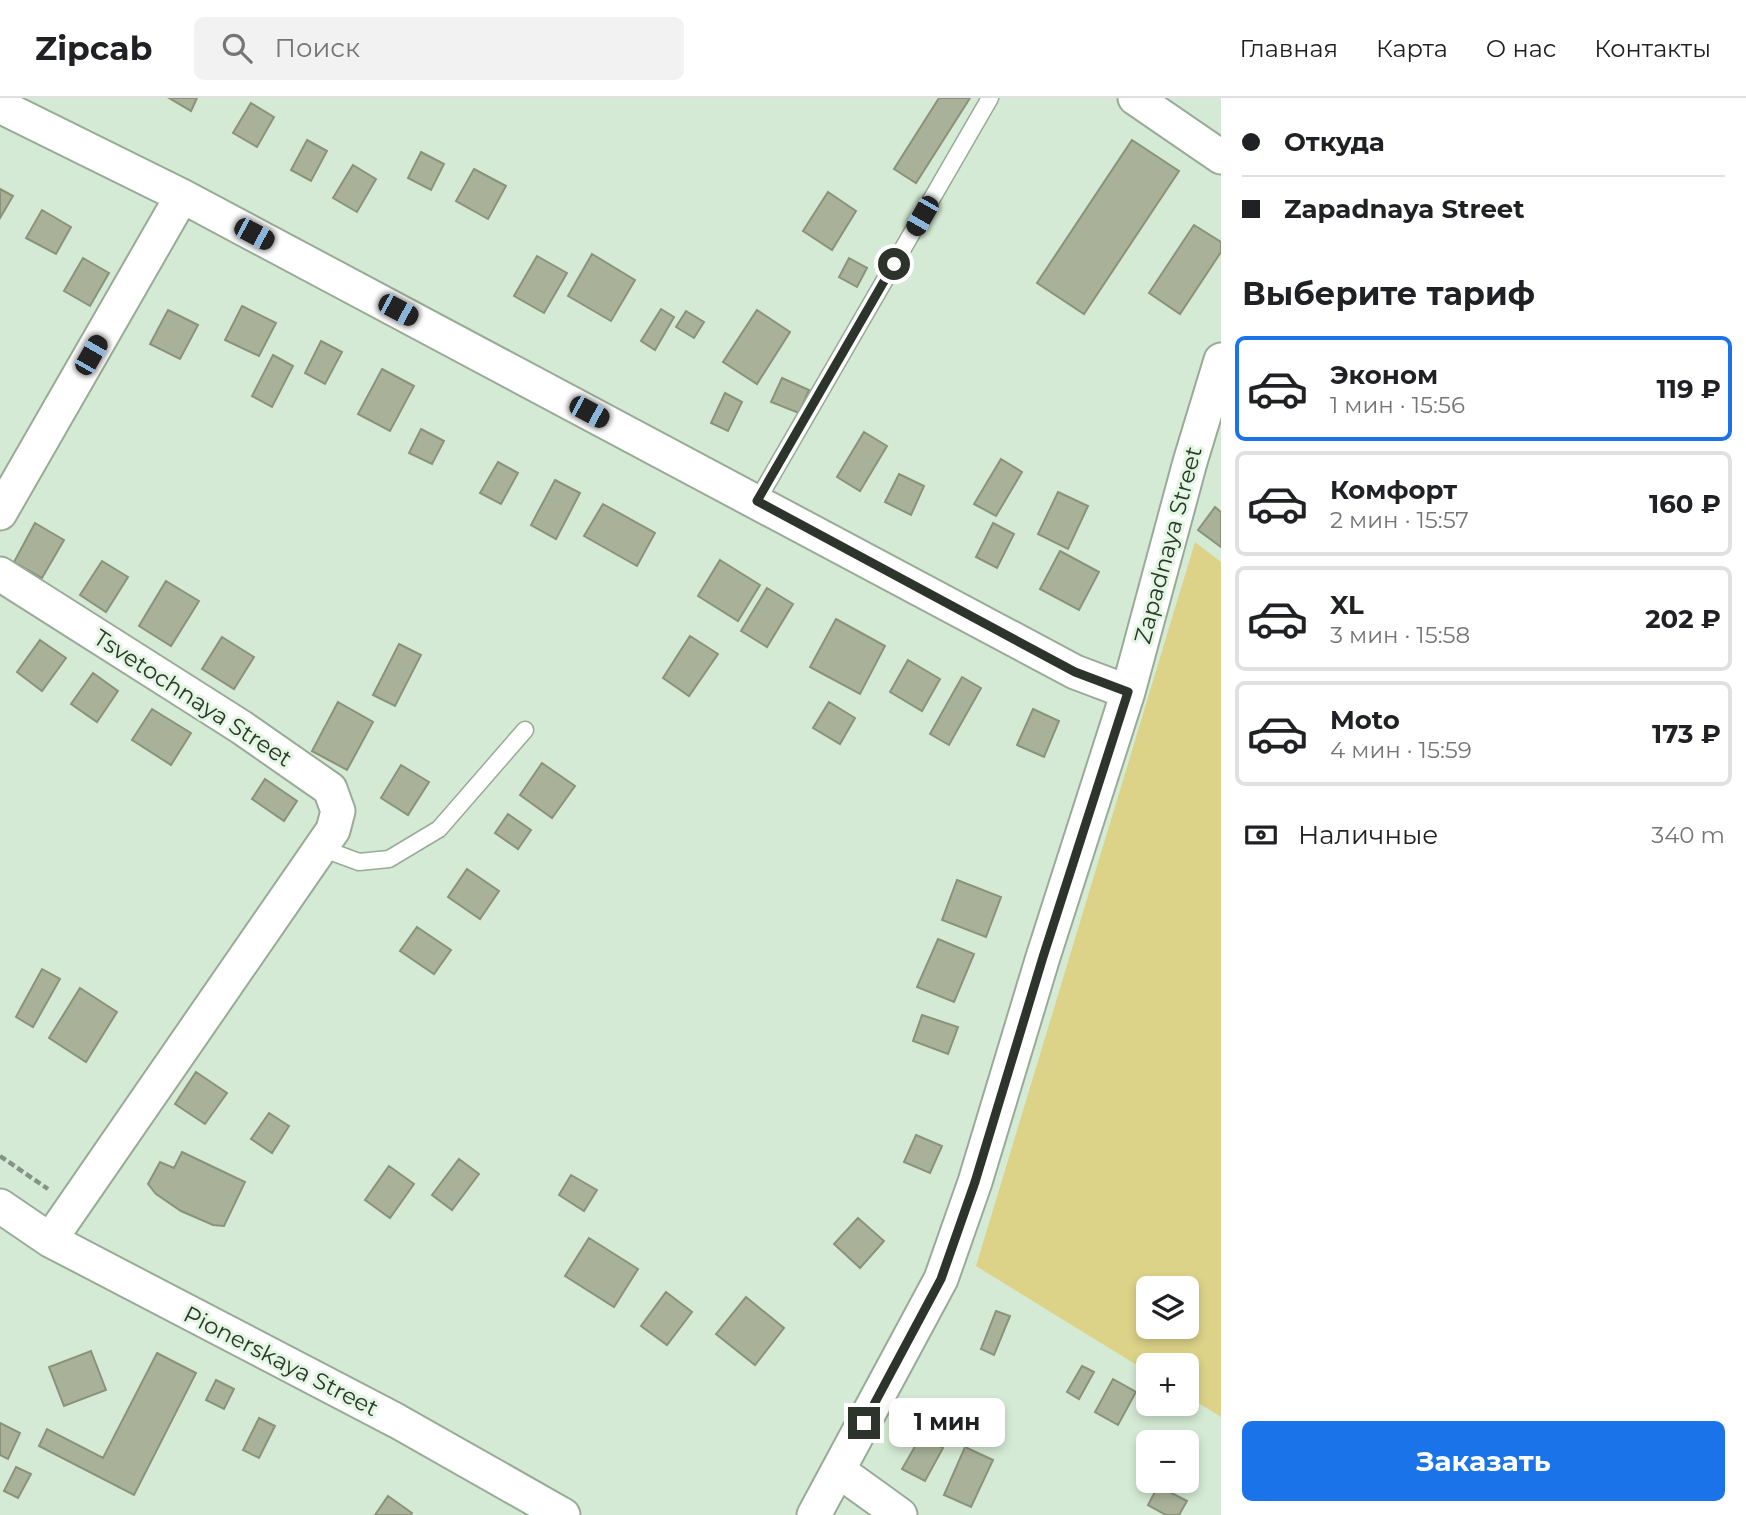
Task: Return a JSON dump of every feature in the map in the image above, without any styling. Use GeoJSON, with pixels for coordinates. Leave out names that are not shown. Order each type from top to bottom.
{"type":"FeatureCollection","features":[{"type":"Feature","properties":{"kind":"street"},"geometry":{"type":"LineString","coordinates":[[1135,98],[1221,158]]}},
{"type":"Feature","properties":{"kind":"street"},"geometry":{"type":"LineString","coordinates":[[0,106],[182,196],[1075,672],[1128,692]]}},
{"type":"Feature","properties":{"kind":"street"},"geometry":{"type":"LineString","coordinates":[[0,513],[182,196]]}},
{"type":"Feature","properties":{"kind":"street","name":"Zapadnaya Street"},"geometry":{"type":"LineString","coordinates":[[814,1515],[941,1279],[975,1182],[1043,957],[1128,692],[1189,462],[1221,359]]}},
{"type":"Feature","properties":{"kind":"street","name":"Tsvetochnaya Street"},"geometry":{"type":"LineString","coordinates":[[0,574],[242,727],[330,789],[338,811],[333,830],[321,848],[50,1241]]}},
{"type":"Feature","properties":{"kind":"street","name":"Pionerskaya Street"},"geometry":{"type":"LineString","coordinates":[[4,1220],[50,1241],[397,1421],[563,1515]]}},
{"type":"Feature","properties":{"kind":"street"},"geometry":{"type":"LineString","coordinates":[[839,1471],[900,1515]]}},
{"type":"Feature","properties":{"kind":"lane"},"geometry":{"type":"LineString","coordinates":[[757,501],[990,98]]}},
{"type":"Feature","properties":{"kind":"lane"},"geometry":{"type":"LineString","coordinates":[[321,848],[359,862],[389,859],[439,829],[525,730]]}},
{"type":"Feature","properties":{"kind":"path"},"geometry":{"type":"LineString","coordinates":[[0,1156],[53,1193],[86,1188]]}},
{"type":"Feature","properties":{"kind":"shaded area"},"geometry":{"type":"Polygon","coordinates":[[[1195,542],[1221,562],[1221,1417],[1199,1403],[1199,1353],[1136,1353],[1136,1365],[976,1266],[1195,542]]]}},
{"type":"Feature","properties":{"kind":"building"},"geometry":{"type":"Polygon","coordinates":[[[169,98],[197,98],[191,111],[169,98]]]}},
{"type":"Feature","properties":{"kind":"building"},"geometry":{"type":"Polygon","coordinates":[[[939,98],[970,98],[916,183],[894,169],[939,98]]]}},
{"type":"Feature","properties":{"kind":"building"},"geometry":{"type":"Polygon","coordinates":[[[251,103],[274,117],[257,147],[233,133],[251,103]]]}},
{"type":"Feature","properties":{"kind":"building"},"geometry":{"type":"Polygon","coordinates":[[[307,140],[327,151],[311,181],[291,170],[307,140]]]}},
{"type":"Feature","properties":{"kind":"building"},"geometry":{"type":"Polygon","coordinates":[[[1132,140],[1179,171],[1084,314],[1037,283],[1132,140]]]}},
{"type":"Feature","properties":{"kind":"building"},"geometry":{"type":"Polygon","coordinates":[[[421,152],[444,164],[431,190],[408,178],[421,152]]]}},
{"type":"Feature","properties":{"kind":"building"},"geometry":{"type":"Polygon","coordinates":[[[353,165],[376,179],[357,212],[333,198],[353,165]]]}},
{"type":"Feature","properties":{"kind":"building"},"geometry":{"type":"Polygon","coordinates":[[[474,169],[506,186],[488,219],[456,201],[474,169]]]}},
{"type":"Feature","properties":{"kind":"building"},"geometry":{"type":"Polygon","coordinates":[[[0,189],[13,196],[0,218],[0,189]]]}},
{"type":"Feature","properties":{"kind":"building"},"geometry":{"type":"Polygon","coordinates":[[[828,192],[856,211],[832,250],[803,231],[828,192]]]}},
{"type":"Feature","properties":{"kind":"building"},"geometry":{"type":"Polygon","coordinates":[[[42,210],[71,227],[56,254],[26,238],[42,210]]]}},
{"type":"Feature","properties":{"kind":"building"},"geometry":{"type":"Polygon","coordinates":[[[1194,225],[1221,242],[1221,252],[1180,314],[1149,293],[1194,225]]]}},
{"type":"Feature","properties":{"kind":"building"},"geometry":{"type":"Polygon","coordinates":[[[592,254],[635,280],[611,321],[568,296],[592,254]]]}},
{"type":"Feature","properties":{"kind":"building"},"geometry":{"type":"Polygon","coordinates":[[[537,256],[567,273],[544,313],[514,296],[537,256]]]}},
{"type":"Feature","properties":{"kind":"building"},"geometry":{"type":"Polygon","coordinates":[[[83,258],[109,273],[90,306],[64,291],[83,258]]]}},
{"type":"Feature","properties":{"kind":"building"},"geometry":{"type":"Polygon","coordinates":[[[849,258],[867,268],[857,287],[839,277],[849,258]]]}},
{"type":"Feature","properties":{"kind":"building"},"geometry":{"type":"Polygon","coordinates":[[[242,306],[276,323],[259,356],[225,340],[242,306]]]}},
{"type":"Feature","properties":{"kind":"building"},"geometry":{"type":"Polygon","coordinates":[[[661,309],[674,317],[655,350],[641,341],[661,309]]]}},
{"type":"Feature","properties":{"kind":"building"},"geometry":{"type":"Polygon","coordinates":[[[168,310],[198,325],[180,359],[150,344],[168,310]]]}},
{"type":"Feature","properties":{"kind":"building"},"geometry":{"type":"Polygon","coordinates":[[[757,310],[790,332],[757,384],[723,362],[757,310]]]}},
{"type":"Feature","properties":{"kind":"building"},"geometry":{"type":"Polygon","coordinates":[[[686,311],[704,322],[694,338],[676,327],[686,311]]]}},
{"type":"Feature","properties":{"kind":"building"},"geometry":{"type":"Polygon","coordinates":[[[321,341],[342,352],[325,384],[305,373],[321,341]]]}},
{"type":"Feature","properties":{"kind":"building"},"geometry":{"type":"Polygon","coordinates":[[[273,355],[293,366],[272,407],[252,396],[273,355]]]}},
{"type":"Feature","properties":{"kind":"building"},"geometry":{"type":"Polygon","coordinates":[[[382,369],[414,386],[390,431],[358,414],[382,369]]]}},
{"type":"Feature","properties":{"kind":"building"},"geometry":{"type":"Polygon","coordinates":[[[782,378],[809,390],[799,413],[771,402],[782,378]]]}},
{"type":"Feature","properties":{"kind":"building"},"geometry":{"type":"Polygon","coordinates":[[[725,393],[742,402],[728,431],[711,423],[725,393]]]}},
{"type":"Feature","properties":{"kind":"building"},"geometry":{"type":"Polygon","coordinates":[[[421,429],[444,441],[432,464],[409,453],[421,429]]]}},
{"type":"Feature","properties":{"kind":"building"},"geometry":{"type":"Polygon","coordinates":[[[864,432],[887,446],[860,491],[837,477],[864,432]]]}},
{"type":"Feature","properties":{"kind":"building"},"geometry":{"type":"Polygon","coordinates":[[[1001,459],[1022,472],[996,516],[974,504],[1001,459]]]}},
{"type":"Feature","properties":{"kind":"building"},"geometry":{"type":"Polygon","coordinates":[[[498,462],[518,473],[501,504],[480,493],[498,462]]]}},
{"type":"Feature","properties":{"kind":"building"},"geometry":{"type":"Polygon","coordinates":[[[899,474],[924,486],[911,515],[885,502],[899,474]]]}},
{"type":"Feature","properties":{"kind":"building"},"geometry":{"type":"Polygon","coordinates":[[[555,480],[580,493],[556,539],[531,525],[555,480]]]}},
{"type":"Feature","properties":{"kind":"building"},"geometry":{"type":"Polygon","coordinates":[[[1058,492],[1088,506],[1068,549],[1038,534],[1058,492]]]}},
{"type":"Feature","properties":{"kind":"building"},"geometry":{"type":"Polygon","coordinates":[[[603,504],[655,533],[637,566],[584,536],[603,504]]]}},
{"type":"Feature","properties":{"kind":"building"},"geometry":{"type":"Polygon","coordinates":[[[1215,507],[1221,512],[1221,547],[1198,530],[1215,507]]]}},
{"type":"Feature","properties":{"kind":"building"},"geometry":{"type":"Polygon","coordinates":[[[35,523],[64,540],[42,578],[14,562],[35,523]]]}},
{"type":"Feature","properties":{"kind":"building"},"geometry":{"type":"Polygon","coordinates":[[[993,523],[1014,534],[997,568],[976,557],[993,523]]]}},
{"type":"Feature","properties":{"kind":"building"},"geometry":{"type":"Polygon","coordinates":[[[1060,551],[1099,572],[1079,610],[1040,589],[1060,551]]]}},
{"type":"Feature","properties":{"kind":"building"},"geometry":{"type":"Polygon","coordinates":[[[720,560],[760,585],[738,621],[698,596],[720,560]]]}},
{"type":"Feature","properties":{"kind":"building"},"geometry":{"type":"Polygon","coordinates":[[[102,561],[128,577],[106,612],[80,595],[102,561]]]}},
{"type":"Feature","properties":{"kind":"building"},"geometry":{"type":"Polygon","coordinates":[[[166,581],[199,601],[171,646],[139,626],[166,581]]]}},
{"type":"Feature","properties":{"kind":"building"},"geometry":{"type":"Polygon","coordinates":[[[767,588],[793,604],[767,647],[741,631],[767,588]]]}},
{"type":"Feature","properties":{"kind":"building"},"geometry":{"type":"Polygon","coordinates":[[[836,619],[885,646],[860,694],[810,667],[836,619]]]}},
{"type":"Feature","properties":{"kind":"building"},"geometry":{"type":"Polygon","coordinates":[[[690,636],[718,654],[689,696],[663,678],[690,636]]]}},
{"type":"Feature","properties":{"kind":"building"},"geometry":{"type":"Polygon","coordinates":[[[222,637],[254,657],[234,689],[202,669],[222,637]]]}},
{"type":"Feature","properties":{"kind":"building"},"geometry":{"type":"Polygon","coordinates":[[[40,640],[66,658],[42,691],[17,672],[40,640]]]}},
{"type":"Feature","properties":{"kind":"building"},"geometry":{"type":"Polygon","coordinates":[[[399,644],[421,655],[395,706],[373,695],[399,644]]]}},
{"type":"Feature","properties":{"kind":"building"},"geometry":{"type":"Polygon","coordinates":[[[908,660],[940,679],[922,711],[890,692],[908,660]]]}},
{"type":"Feature","properties":{"kind":"building"},"geometry":{"type":"Polygon","coordinates":[[[93,673],[118,691],[97,722],[71,704],[93,673]]]}},
{"type":"Feature","properties":{"kind":"building"},"geometry":{"type":"Polygon","coordinates":[[[962,677],[981,688],[949,745],[930,734],[962,677]]]}},
{"type":"Feature","properties":{"kind":"building"},"geometry":{"type":"Polygon","coordinates":[[[338,702],[373,722],[347,770],[312,751],[338,702]]]}},
{"type":"Feature","properties":{"kind":"building"},"geometry":{"type":"Polygon","coordinates":[[[829,702],[855,718],[840,744],[813,728],[829,702]]]}},
{"type":"Feature","properties":{"kind":"building"},"geometry":{"type":"Polygon","coordinates":[[[152,709],[191,733],[171,765],[132,740],[152,709]]]}},
{"type":"Feature","properties":{"kind":"building"},"geometry":{"type":"Polygon","coordinates":[[[1033,709],[1059,721],[1044,757],[1017,745],[1033,709]]]}},
{"type":"Feature","properties":{"kind":"building"},"geometry":{"type":"Polygon","coordinates":[[[542,763],[575,786],[552,818],[520,795],[542,763]]]}},
{"type":"Feature","properties":{"kind":"building"},"geometry":{"type":"Polygon","coordinates":[[[401,765],[429,782],[408,815],[381,798],[401,765]]]}},
{"type":"Feature","properties":{"kind":"building"},"geometry":{"type":"Polygon","coordinates":[[[265,779],[297,801],[284,821],[252,799],[265,779]]]}},
{"type":"Feature","properties":{"kind":"building"},"geometry":{"type":"Polygon","coordinates":[[[508,814],[531,830],[518,849],[495,833],[508,814]]]}},
{"type":"Feature","properties":{"kind":"building"},"geometry":{"type":"Polygon","coordinates":[[[467,869],[499,891],[480,919],[448,897],[467,869]]]}},
{"type":"Feature","properties":{"kind":"building"},"geometry":{"type":"Polygon","coordinates":[[[957,880],[1001,897],[986,937],[942,920],[957,880]]]}},
{"type":"Feature","properties":{"kind":"building"},"geometry":{"type":"Polygon","coordinates":[[[417,927],[451,950],[434,974],[400,951],[417,927]]]}},
{"type":"Feature","properties":{"kind":"building"},"geometry":{"type":"Polygon","coordinates":[[[938,939],[974,954],[954,1002],[917,987],[938,939]]]}},
{"type":"Feature","properties":{"kind":"building"},"geometry":{"type":"Polygon","coordinates":[[[42,969],[60,979],[33,1027],[16,1017],[42,969]]]}},
{"type":"Feature","properties":{"kind":"building"},"geometry":{"type":"Polygon","coordinates":[[[80,988],[117,1012],[86,1062],[49,1038],[80,988]]]}},
{"type":"Feature","properties":{"kind":"building"},"geometry":{"type":"Polygon","coordinates":[[[922,1015],[958,1027],[948,1054],[913,1041],[922,1015]]]}},
{"type":"Feature","properties":{"kind":"building"},"geometry":{"type":"Polygon","coordinates":[[[196,1072],[227,1093],[205,1124],[175,1104],[196,1072]]]}},
{"type":"Feature","properties":{"kind":"building"},"geometry":{"type":"Polygon","coordinates":[[[269,1113],[289,1126],[272,1153],[251,1139],[269,1113]]]}},
{"type":"Feature","properties":{"kind":"building"},"geometry":{"type":"Polygon","coordinates":[[[916,1135],[942,1146],[930,1173],[904,1162],[916,1135]]]}},
{"type":"Feature","properties":{"kind":"building"},"geometry":{"type":"Polygon","coordinates":[[[182,1152],[245,1182],[224,1226],[213,1225],[181,1211],[156,1194],[148,1184],[160,1162],[174,1168],[182,1152]]]}},
{"type":"Feature","properties":{"kind":"building"},"geometry":{"type":"Polygon","coordinates":[[[459,1159],[479,1174],[452,1210],[432,1195],[459,1159]]]}},
{"type":"Feature","properties":{"kind":"building"},"geometry":{"type":"Polygon","coordinates":[[[389,1166],[414,1184],[390,1218],[365,1200],[389,1166]]]}},
{"type":"Feature","properties":{"kind":"building"},"geometry":{"type":"Polygon","coordinates":[[[571,1175],[597,1190],[584,1211],[559,1195],[571,1175]]]}},
{"type":"Feature","properties":{"kind":"building"},"geometry":{"type":"Polygon","coordinates":[[[858,1218],[884,1241],[860,1268],[834,1244],[858,1218]]]}},
{"type":"Feature","properties":{"kind":"building"},"geometry":{"type":"Polygon","coordinates":[[[589,1238],[638,1269],[614,1307],[565,1276],[589,1238]]]}},
{"type":"Feature","properties":{"kind":"building"},"geometry":{"type":"Polygon","coordinates":[[[666,1292],[692,1312],[667,1345],[641,1326],[666,1292]]]}},
{"type":"Feature","properties":{"kind":"building"},"geometry":{"type":"Polygon","coordinates":[[[746,1297],[784,1328],[755,1365],[716,1334],[746,1297]]]}},
{"type":"Feature","properties":{"kind":"building"},"geometry":{"type":"Polygon","coordinates":[[[996,1311],[1010,1316],[994,1355],[981,1349],[996,1311]]]}},
{"type":"Feature","properties":{"kind":"building"},"geometry":{"type":"Polygon","coordinates":[[[91,1351],[106,1390],[64,1406],[49,1367],[91,1351]]]}},
{"type":"Feature","properties":{"kind":"building"},"geometry":{"type":"Polygon","coordinates":[[[157,1353],[196,1373],[134,1495],[39,1446],[47,1429],[103,1458],[157,1353]]]}},
{"type":"Feature","properties":{"kind":"building"},"geometry":{"type":"Polygon","coordinates":[[[1082,1366],[1094,1372],[1079,1399],[1067,1392],[1082,1366]]]}},
{"type":"Feature","properties":{"kind":"building"},"geometry":{"type":"Polygon","coordinates":[[[1113,1379],[1136,1392],[1118,1425],[1095,1412],[1113,1379]]]}},
{"type":"Feature","properties":{"kind":"building"},"geometry":{"type":"Polygon","coordinates":[[[216,1380],[234,1389],[224,1409],[206,1400],[216,1380]]]}},
{"type":"Feature","properties":{"kind":"building"},"geometry":{"type":"Polygon","coordinates":[[[259,1418],[275,1426],[259,1458],[243,1450],[259,1418]]]}},
{"type":"Feature","properties":{"kind":"building"},"geometry":{"type":"Polygon","coordinates":[[[0,1423],[20,1433],[8,1459],[0,1455],[0,1423]]]}},
{"type":"Feature","properties":{"kind":"building"},"geometry":{"type":"Polygon","coordinates":[[[921,1436],[943,1448],[925,1481],[902,1469],[921,1436]]]}},
{"type":"Feature","properties":{"kind":"building"},"geometry":{"type":"Polygon","coordinates":[[[965,1447],[993,1460],[971,1507],[944,1495],[965,1447]]]}},
{"type":"Feature","properties":{"kind":"building"},"geometry":{"type":"Polygon","coordinates":[[[16,1467],[31,1474],[18,1498],[4,1491],[16,1467]]]}},
{"type":"Feature","properties":{"kind":"building"},"geometry":{"type":"Polygon","coordinates":[[[1154,1493],[1172,1493],[1187,1501],[1179,1515],[1166,1515],[1148,1505],[1154,1493]]]}},
{"type":"Feature","properties":{"kind":"building"},"geometry":{"type":"Polygon","coordinates":[[[388,1496],[412,1513],[411,1515],[375,1515],[388,1496]]]}},
{"type":"Feature","properties":{"kind":"route"},"geometry":{"type":"LineString","coordinates":[[864,1423],[941,1279],[975,1182],[1043,957],[1128,692],[1075,672],[757,501],[894,264]]}}]}
